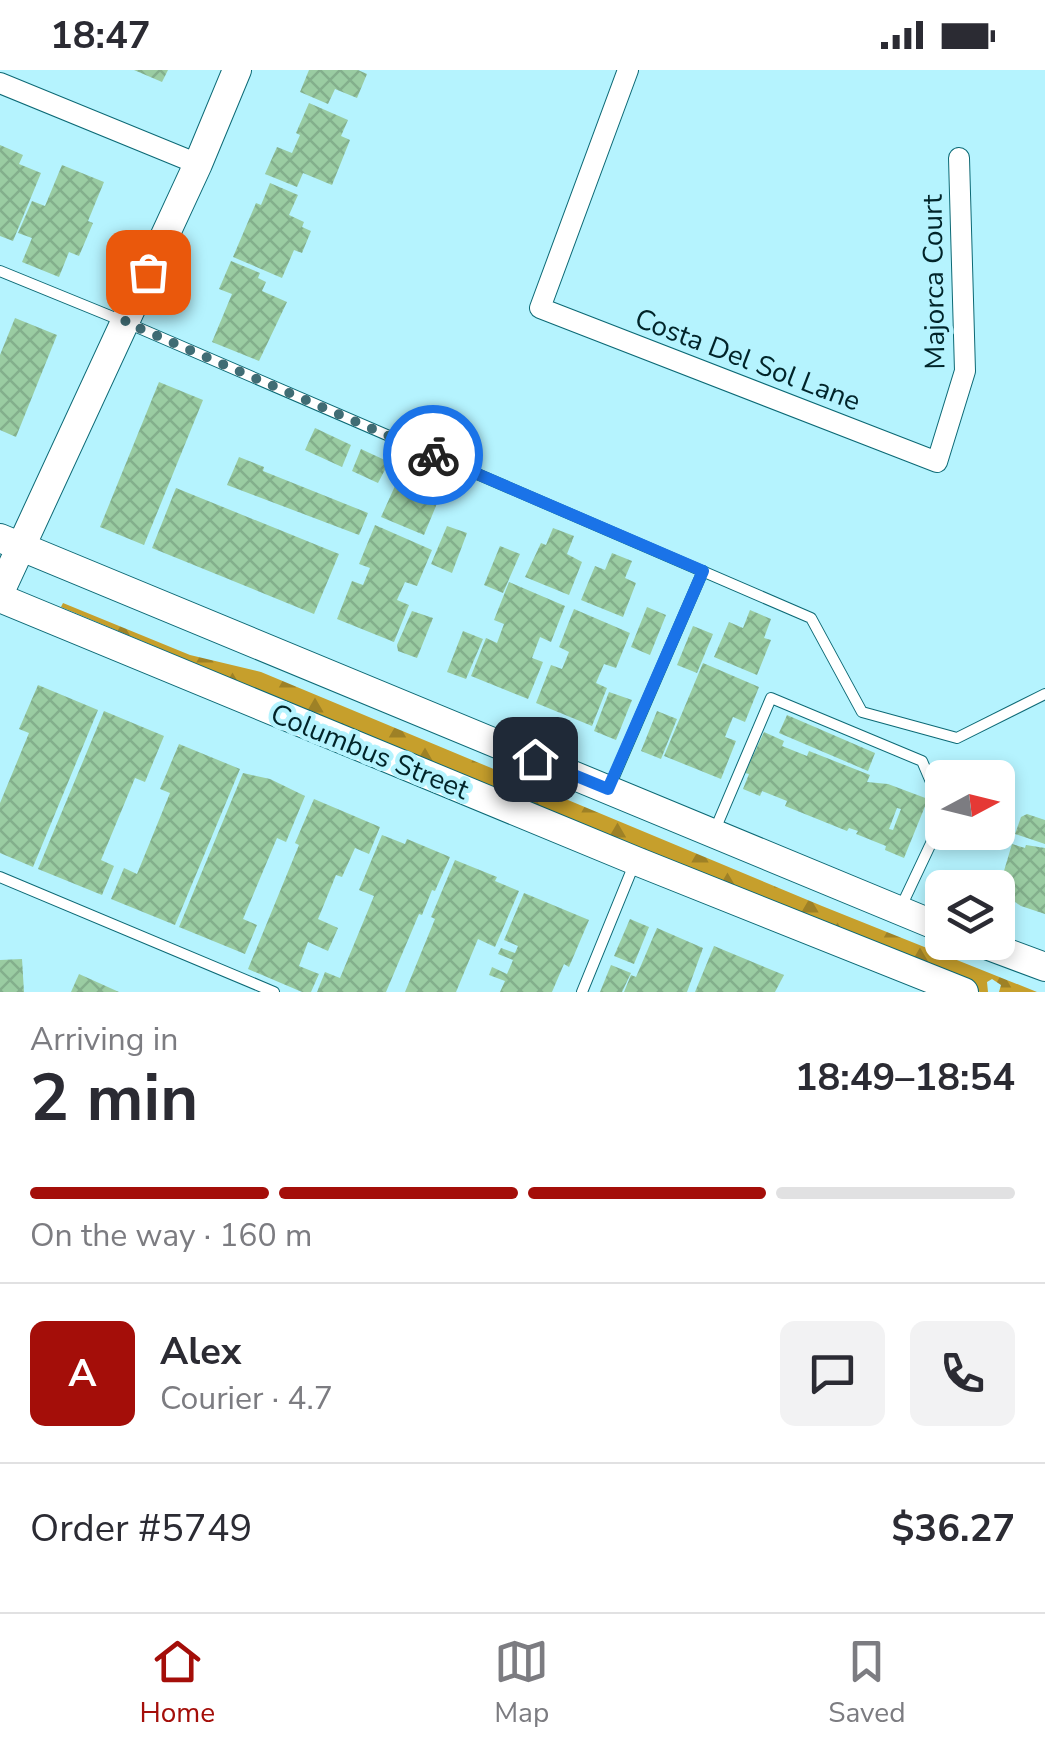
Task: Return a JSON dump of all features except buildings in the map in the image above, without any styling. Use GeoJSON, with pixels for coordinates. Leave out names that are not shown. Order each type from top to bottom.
{"type":"FeatureCollection","features":[{"type":"Feature","properties":{"kind":"main road"},"geometry":{"type":"LineString","coordinates":[[0,595],[11,542],[125,322],[237,70]]}},
{"type":"Feature","properties":{"kind":"main road","name":"Columbus Street"},"geometry":{"type":"LineString","coordinates":[[11,542],[925,921]]}},
{"type":"Feature","properties":{"kind":"main road","name":"Columbus Street"},"geometry":{"type":"LineString","coordinates":[[0,595],[636,861],[964,992]]}},
{"type":"Feature","properties":{"kind":"main road"},"geometry":{"type":"LineString","coordinates":[[1015,956],[1045,967]]}},
{"type":"Feature","properties":{"kind":"street","name":"Costa Del Sol Lane"},"geometry":{"type":"LineString","coordinates":[[628,70],[540,308],[937,462]]}},
{"type":"Feature","properties":{"kind":"street"},"geometry":{"type":"LineString","coordinates":[[0,82],[198,164]]}},
{"type":"Feature","properties":{"kind":"street","name":"Majorca Court"},"geometry":{"type":"LineString","coordinates":[[937,462],[966,371],[958,158]]}},
{"type":"Feature","properties":{"kind":"lane"},"geometry":{"type":"LineString","coordinates":[[0,272],[125,322],[811,618],[862,712],[957,738],[1045,694]]}},
{"type":"Feature","properties":{"kind":"lane"},"geometry":{"type":"LineString","coordinates":[[608,789],[703,571]]}},
{"type":"Feature","properties":{"kind":"lane"},"geometry":{"type":"LineString","coordinates":[[713,832],[771,698],[922,761],[925,768]]}},
{"type":"Feature","properties":{"kind":"lane"},"geometry":{"type":"LineString","coordinates":[[900,910],[928,850]]}},
{"type":"Feature","properties":{"kind":"lane"},"geometry":{"type":"LineString","coordinates":[[582,992],[636,861]]}},
{"type":"Feature","properties":{"kind":"lane"},"geometry":{"type":"LineString","coordinates":[[0,877],[274,992]]}},
{"type":"Feature","properties":{"kind":"green space"},"geometry":{"type":"Polygon","coordinates":[[[63,603],[190,655],[261,672],[925,947],[925,960],[957,960],[1037,992],[999,992],[1001,985],[992,979],[987,982],[988,992],[980,992],[61,607],[63,603]]]}},
{"type":"Feature","properties":{"kind":"way so far"},"geometry":{"type":"LineString","coordinates":[[148,272],[125,322],[433,455]]}},
{"type":"Feature","properties":{"kind":"route"},"geometry":{"type":"LineString","coordinates":[[433,455],[703,571],[608,789],[535,759]]}}]}
